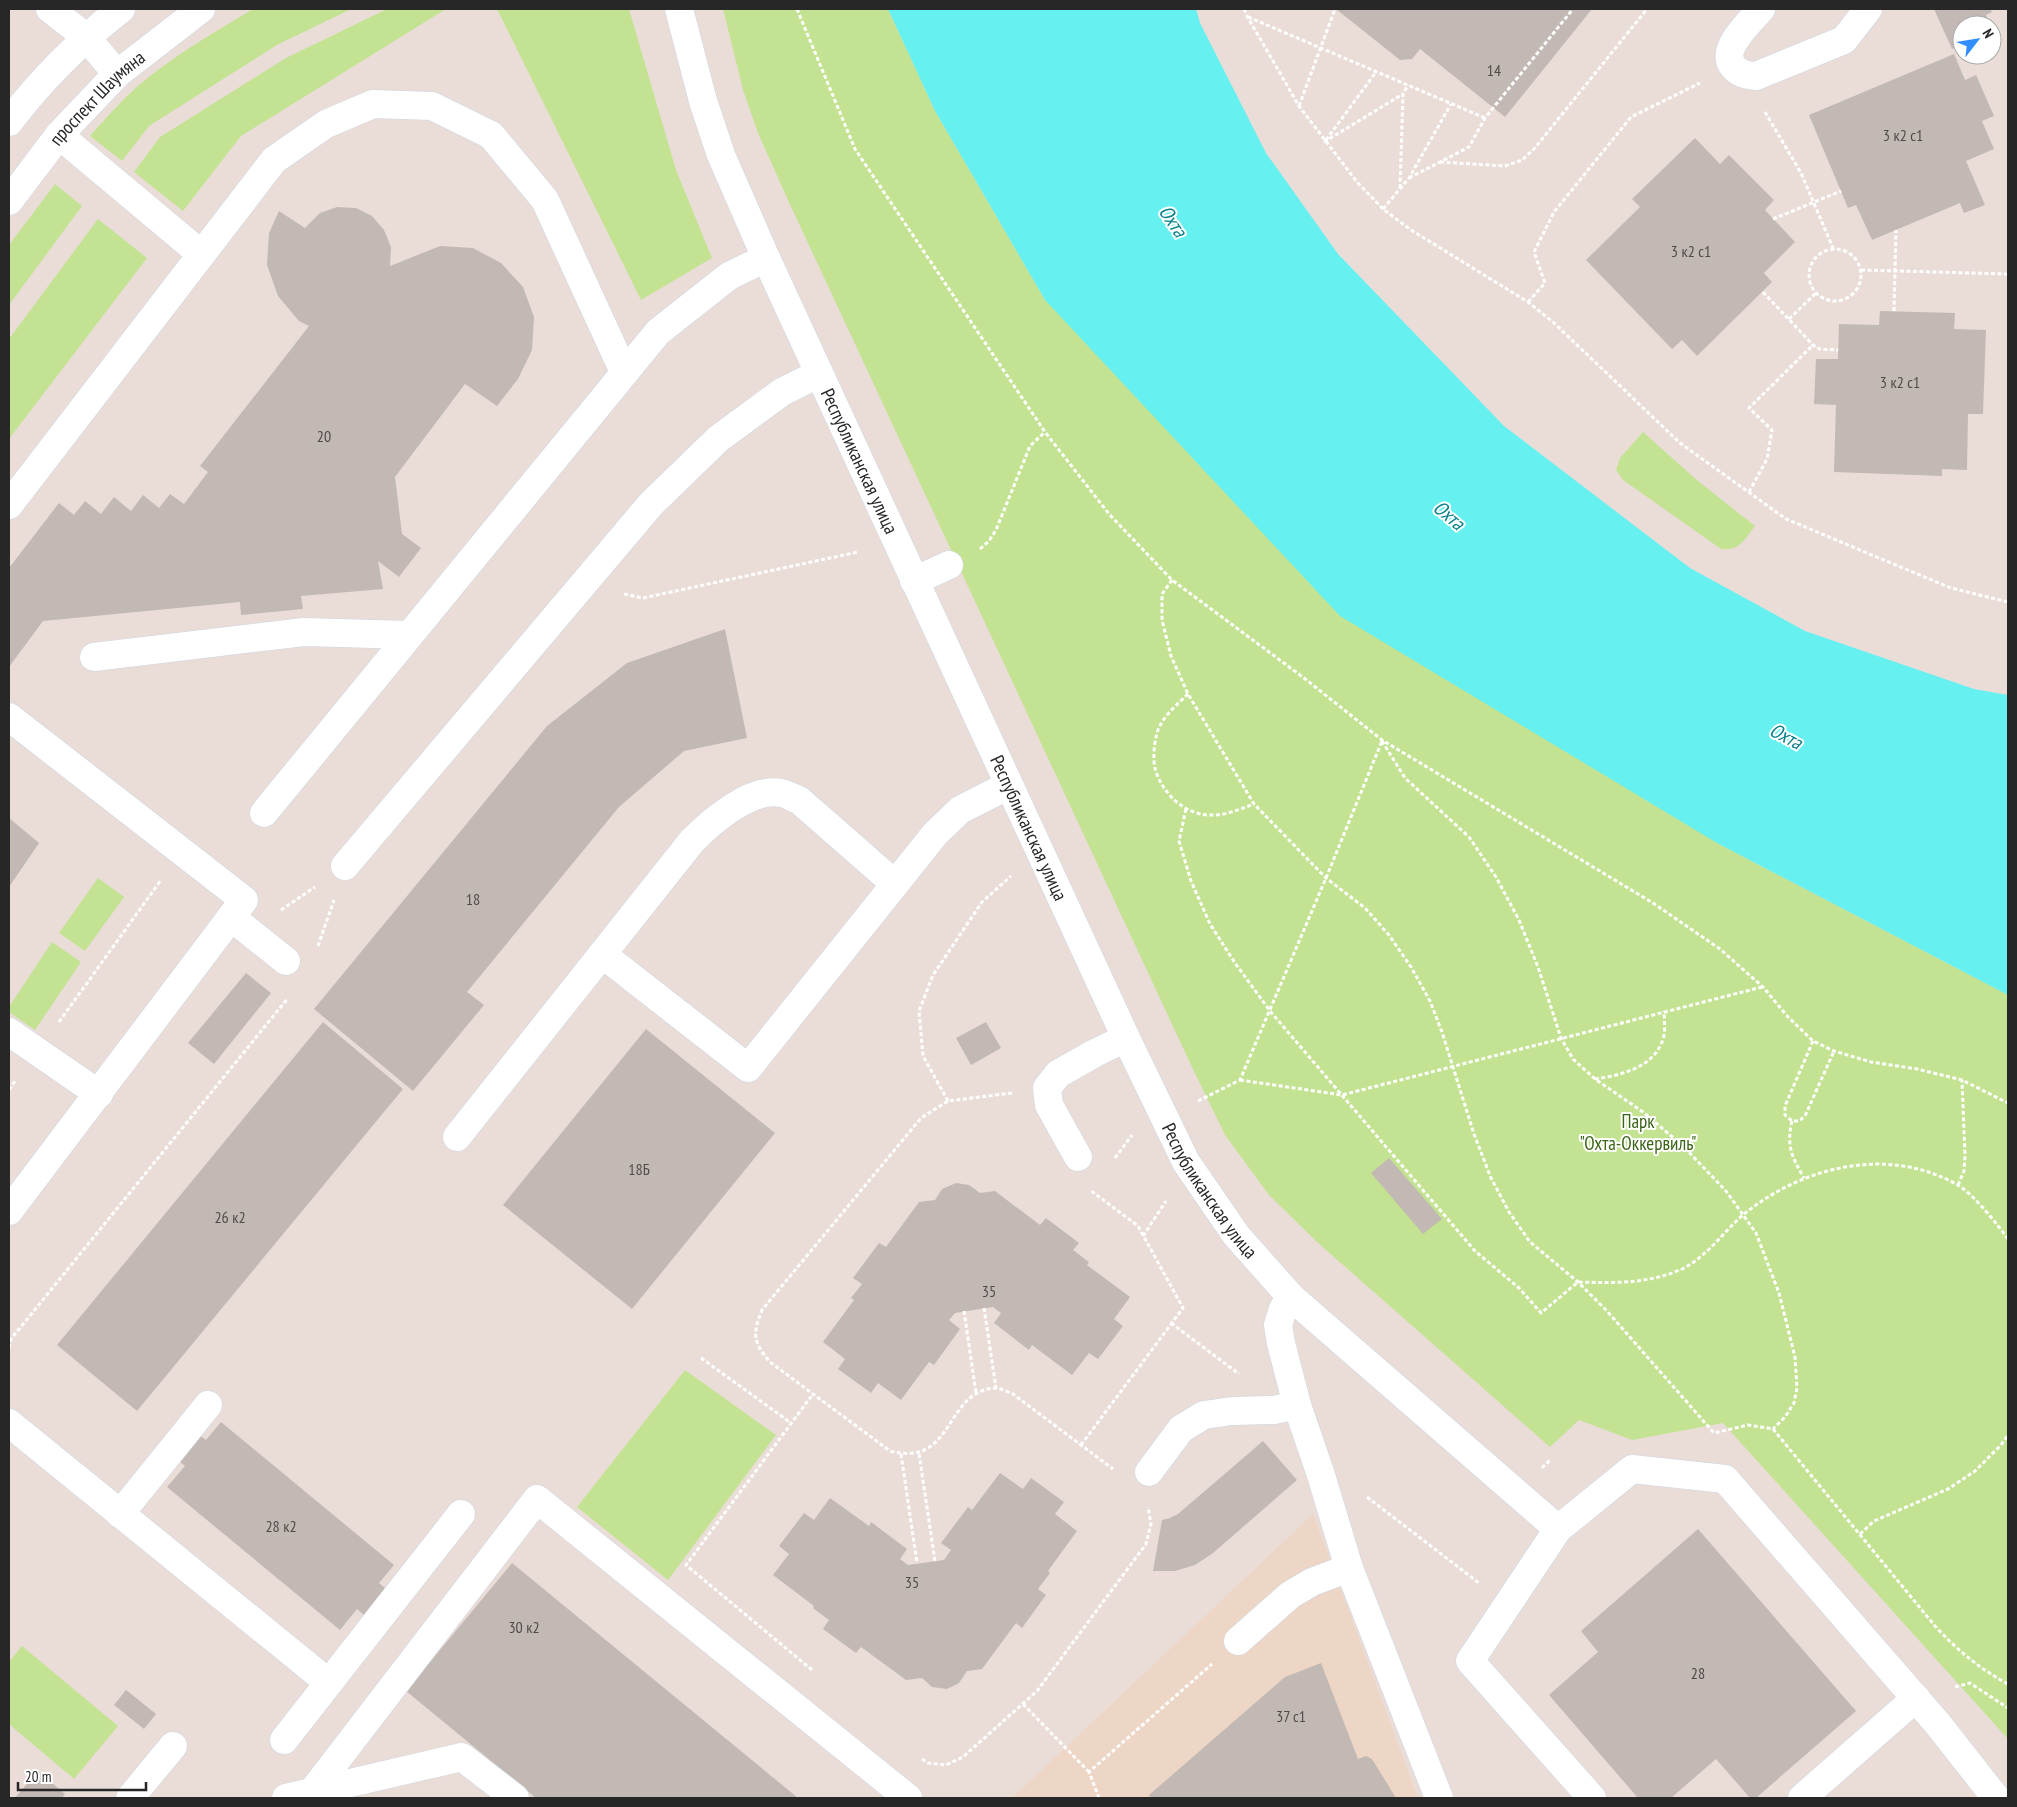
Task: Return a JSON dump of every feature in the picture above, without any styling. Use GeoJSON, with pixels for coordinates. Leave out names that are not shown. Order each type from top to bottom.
{"type":"FeatureCollection","features":[{"type":"Feature","properties":{"kind":"street"},"geometry":{"type":"LineString","coordinates":[[50,9],[86,37],[117,74]]}},
{"type":"Feature","properties":{"kind":"street"},"geometry":{"type":"LineString","coordinates":[[9,122],[21,106],[86,37],[120,9]]}},
{"type":"Feature","properties":{"kind":"street","name":"проспект Шаумяна"},"geometry":{"type":"LineString","coordinates":[[9,201],[59,135],[117,74],[201,9]]}},
{"type":"Feature","properties":{"kind":"street","name":"Республиканская улица"},"geometry":{"type":"LineString","coordinates":[[679,9],[703,101],[721,155],[766,258],[1126,1038],[1186,1162],[1236,1236],[1291,1297],[1558,1529]]}},
{"type":"Feature","properties":{"kind":"street"},"geometry":{"type":"LineString","coordinates":[[1761,9],[1730,47],[1728,57],[1738,71],[1756,76],[1844,40],[1868,9]]}},
{"type":"Feature","properties":{"kind":"street"},"geometry":{"type":"LineString","coordinates":[[9,505],[274,160],[326,124],[373,104],[432,106],[491,135],[545,200],[624,372]]}},
{"type":"Feature","properties":{"kind":"street"},"geometry":{"type":"LineString","coordinates":[[59,135],[201,254]]}},
{"type":"Feature","properties":{"kind":"street"},"geometry":{"type":"LineString","coordinates":[[264,813],[658,332],[729,276],[766,258]]}},
{"type":"Feature","properties":{"kind":"street"},"geometry":{"type":"LineString","coordinates":[[345,866],[651,504],[718,440],[782,392],[818,374]]}},
{"type":"Feature","properties":{"kind":"street"},"geometry":{"type":"LineString","coordinates":[[914,581],[949,565]]}},
{"type":"Feature","properties":{"kind":"street"},"geometry":{"type":"LineString","coordinates":[[94,657],[304,632],[409,635]]}},
{"type":"Feature","properties":{"kind":"street"},"geometry":{"type":"LineString","coordinates":[[9,717],[237,908],[286,961]]}},
{"type":"Feature","properties":{"kind":"street"},"geometry":{"type":"LineString","coordinates":[[602,954],[748,1068],[935,834],[960,810],[1009,785]]}},
{"type":"Feature","properties":{"kind":"street"},"geometry":{"type":"LineString","coordinates":[[457,1137],[692,841],[712,820],[736,805],[760,795],[780,793],[799,800],[895,884]]}},
{"type":"Feature","properties":{"kind":"street"},"geometry":{"type":"LineString","coordinates":[[9,1211],[237,908]]}},
{"type":"Feature","properties":{"kind":"street"},"geometry":{"type":"LineString","coordinates":[[9,1032],[98,1094]]}},
{"type":"Feature","properties":{"kind":"street"},"geometry":{"type":"LineString","coordinates":[[1078,1157],[1049,1105],[1047,1088],[1058,1074],[1126,1038]]}},
{"type":"Feature","properties":{"kind":"street"},"geometry":{"type":"LineString","coordinates":[[1291,1297],[1283,1309],[1278,1325],[1281,1342],[1285,1407],[1322,1476],[1349,1568],[1439,1798]]}},
{"type":"Feature","properties":{"kind":"street"},"geometry":{"type":"LineString","coordinates":[[120,1514],[208,1405]]}},
{"type":"Feature","properties":{"kind":"street"},"geometry":{"type":"LineString","coordinates":[[1149,1472],[1181,1429],[1204,1415],[1285,1407]]}},
{"type":"Feature","properties":{"kind":"street"},"geometry":{"type":"LineString","coordinates":[[13,1436],[120,1514],[329,1683]]}},
{"type":"Feature","properties":{"kind":"street"},"geometry":{"type":"LineString","coordinates":[[1592,1798],[1470,1661],[1558,1529],[1632,1469],[1725,1479],[1916,1698],[1996,1798]]}},
{"type":"Feature","properties":{"kind":"street"},"geometry":{"type":"LineString","coordinates":[[312,1792],[537,1499],[908,1798]]}},
{"type":"Feature","properties":{"kind":"street"},"geometry":{"type":"LineString","coordinates":[[284,1740],[461,1514]]}},
{"type":"Feature","properties":{"kind":"street"},"geometry":{"type":"LineString","coordinates":[[1238,1640],[1290,1595],[1312,1582],[1349,1568]]}},
{"type":"Feature","properties":{"kind":"street"},"geometry":{"type":"LineString","coordinates":[[1802,1798],[1916,1698]]}},
{"type":"Feature","properties":{"kind":"street"},"geometry":{"type":"LineString","coordinates":[[130,1798],[173,1746]]}},
{"type":"Feature","properties":{"kind":"street"},"geometry":{"type":"LineString","coordinates":[[286,1798],[462,1758],[516,1798]]}},
{"type":"Feature","properties":{"kind":"path"},"geometry":{"type":"LineString","coordinates":[[797,9],[855,149],[1045,432],[1109,514],[1172,580],[1304,678],[1382,740],[1652,903],[1720,949],[1763,987],[1788,1017],[1813,1041],[1834,1051],[1871,1062],[1917,1069],[1962,1080],[2008,1103]]}},
{"type":"Feature","properties":{"kind":"path"},"geometry":{"type":"LineString","coordinates":[[1244,9],[1299,106],[1324,142],[1357,182],[1383,209],[1412,230],[1528,302],[1553,322],[1680,443],[1786,519],[1951,588],[2008,600]]}},
{"type":"Feature","properties":{"kind":"path"},"geometry":{"type":"LineString","coordinates":[[1299,106],[1335,9]]}},
{"type":"Feature","properties":{"kind":"path"},"geometry":{"type":"LineString","coordinates":[[1409,178],[1469,147],[1484,118],[1573,9]]}},
{"type":"Feature","properties":{"kind":"path"},"geometry":{"type":"LineString","coordinates":[[1440,162],[1505,166],[1522,160],[1534,149],[1647,9]]}},
{"type":"Feature","properties":{"kind":"path"},"geometry":{"type":"LineString","coordinates":[[1247,16],[1484,118]]}},
{"type":"Feature","properties":{"kind":"path"},"geometry":{"type":"LineString","coordinates":[[1528,302],[1544,283],[1534,252],[1554,212],[1631,117],[1738,71],[1801,173],[1833,248]]}},
{"type":"Feature","properties":{"kind":"path"},"geometry":{"type":"LineString","coordinates":[[1324,142],[1376,72]]}},
{"type":"Feature","properties":{"kind":"path"},"geometry":{"type":"LineString","coordinates":[[1400,188],[1403,94],[1408,85]]}},
{"type":"Feature","properties":{"kind":"path"},"geometry":{"type":"LineString","coordinates":[[1324,142],[1403,94]]}},
{"type":"Feature","properties":{"kind":"path"},"geometry":{"type":"LineString","coordinates":[[1383,209],[1409,178],[1451,104]]}},
{"type":"Feature","properties":{"kind":"path"},"geometry":{"type":"LineString","coordinates":[[1774,219],[1841,190]]}},
{"type":"Feature","properties":{"kind":"path"},"geometry":{"type":"LineString","coordinates":[[1894,311],[1896,230]]}},
{"type":"Feature","properties":{"kind":"path"},"geometry":{"type":"LineString","coordinates":[[1833,248],[1842,249],[1851,254],[1861,270],[1861,280],[1852,296],[1834,301],[1824,299],[1816,293],[1809,275],[1810,266],[1816,257],[1824,251],[1833,248]]}},
{"type":"Feature","properties":{"kind":"path"},"geometry":{"type":"LineString","coordinates":[[1861,270],[2008,274]]}},
{"type":"Feature","properties":{"kind":"path"},"geometry":{"type":"LineString","coordinates":[[1763,292],[1819,349],[1838,350]]}},
{"type":"Feature","properties":{"kind":"path"},"geometry":{"type":"LineString","coordinates":[[1788,319],[1816,293]]}},
{"type":"Feature","properties":{"kind":"path"},"geometry":{"type":"LineString","coordinates":[[1749,492],[1767,459],[1772,430],[1749,408],[1814,345]]}},
{"type":"Feature","properties":{"kind":"path"},"geometry":{"type":"LineString","coordinates":[[949,565],[978,551],[988,542],[996,530],[1030,446],[1045,432]]}},
{"type":"Feature","properties":{"kind":"path"},"geometry":{"type":"LineString","coordinates":[[584,584],[644,598],[858,552]]}},
{"type":"Feature","properties":{"kind":"path"},"geometry":{"type":"LineString","coordinates":[[1172,580],[1162,594],[1162,620],[1171,656],[1188,694],[1254,804],[1326,878],[1365,908],[1389,935],[1411,967],[1430,1002],[1490,1178],[1509,1212],[1530,1242],[1578,1282],[1648,1356],[1714,1433],[1748,1425],[1773,1429],[1935,1626],[1957,1650],[1986,1672],[2008,1684]]}},
{"type":"Feature","properties":{"kind":"path"},"geometry":{"type":"LineString","coordinates":[[1188,694],[1170,711],[1156,736],[1155,767],[1168,794],[1186,809],[1209,815],[1229,812],[1254,804]]}},
{"type":"Feature","properties":{"kind":"path"},"geometry":{"type":"LineString","coordinates":[[1240,1080],[1326,878],[1382,740]]}},
{"type":"Feature","properties":{"kind":"path"},"geometry":{"type":"LineString","coordinates":[[1382,740],[1405,778],[1469,837],[1496,877],[1519,920],[1538,967],[1561,1038],[1574,1059],[1595,1079],[1643,1112],[1683,1146],[1726,1191],[1756,1233],[1779,1293],[1795,1357],[1797,1388],[1794,1403],[1786,1417],[1773,1429]]}},
{"type":"Feature","properties":{"kind":"path"},"geometry":{"type":"LineString","coordinates":[[1186,809],[1180,841],[1191,881],[1210,924],[1270,1011],[1475,1251],[1519,1288],[1541,1313],[1578,1282],[1622,1284],[1652,1280],[1683,1268],[1711,1249],[1744,1215],[1773,1195],[1804,1178],[1837,1168],[1877,1163],[1919,1169],[1958,1185],[1994,1219],[2008,1239]]}},
{"type":"Feature","properties":{"kind":"path"},"geometry":{"type":"LineString","coordinates":[[237,908],[282,910],[345,866]]}},
{"type":"Feature","properties":{"kind":"path"},"geometry":{"type":"LineString","coordinates":[[317,951],[345,866]]}},
{"type":"Feature","properties":{"kind":"path"},"geometry":{"type":"LineString","coordinates":[[38,1052],[164,876]]}},
{"type":"Feature","properties":{"kind":"path"},"geometry":{"type":"LineString","coordinates":[[948,1101],[923,1056],[919,1011],[933,975],[982,902],[1011,876]]}},
{"type":"Feature","properties":{"kind":"path"},"geometry":{"type":"LineString","coordinates":[[1198,1101],[1240,1080],[1342,1094],[1763,987]]}},
{"type":"Feature","properties":{"kind":"path"},"geometry":{"type":"LineString","coordinates":[[9,1348],[11,1339],[17,1331],[292,993]]}},
{"type":"Feature","properties":{"kind":"path"},"geometry":{"type":"LineString","coordinates":[[1595,1079],[1618,1076],[1636,1069],[1653,1055],[1663,1038],[1664,1011]]}},
{"type":"Feature","properties":{"kind":"path"},"geometry":{"type":"LineString","coordinates":[[1813,1041],[1785,1106],[1785,1115],[1792,1121],[1799,1121],[1805,1116],[1834,1051]]}},
{"type":"Feature","properties":{"kind":"path"},"geometry":{"type":"LineString","coordinates":[[1958,1185],[1964,1171],[1965,1156],[1962,1080]]}},
{"type":"Feature","properties":{"kind":"path"},"geometry":{"type":"LineString","coordinates":[[1047,1088],[948,1101],[921,1118],[762,1310],[755,1328],[757,1347],[770,1362],[890,1451],[901,1454],[919,1454],[934,1445],[967,1401],[976,1393],[996,1388],[1013,1394],[1121,1475]]}},
{"type":"Feature","properties":{"kind":"path"},"geometry":{"type":"LineString","coordinates":[[1792,1121],[1788,1136],[1791,1154],[1804,1178]]}},
{"type":"Feature","properties":{"kind":"path"},"geometry":{"type":"LineString","coordinates":[[1078,1157],[1091,1191],[1138,1226],[1183,1308],[1081,1445]]}},
{"type":"Feature","properties":{"kind":"path"},"geometry":{"type":"LineString","coordinates":[[1143,1236],[1166,1202]]}},
{"type":"Feature","properties":{"kind":"path"},"geometry":{"type":"LineString","coordinates":[[984,1308],[996,1388]]}},
{"type":"Feature","properties":{"kind":"path"},"geometry":{"type":"LineString","coordinates":[[964,1311],[976,1393]]}},
{"type":"Feature","properties":{"kind":"path"},"geometry":{"type":"LineString","coordinates":[[1171,1323],[1285,1407]]}},
{"type":"Feature","properties":{"kind":"path"},"geometry":{"type":"LineString","coordinates":[[701,1358],[791,1423]]}},
{"type":"Feature","properties":{"kind":"path"},"geometry":{"type":"LineString","coordinates":[[813,1394],[686,1565],[813,1671]]}},
{"type":"Feature","properties":{"kind":"path"},"geometry":{"type":"LineString","coordinates":[[1860,1534],[1874,1522],[1948,1489],[1975,1471],[2001,1445],[2008,1435]]}},
{"type":"Feature","properties":{"kind":"path"},"geometry":{"type":"LineString","coordinates":[[901,1454],[917,1564]]}},
{"type":"Feature","properties":{"kind":"path"},"geometry":{"type":"LineString","coordinates":[[919,1454],[935,1561]]}},
{"type":"Feature","properties":{"kind":"path"},"geometry":{"type":"LineString","coordinates":[[1361,1493],[1507,1605]]}},
{"type":"Feature","properties":{"kind":"path"},"geometry":{"type":"LineString","coordinates":[[920,1758],[928,1763],[946,1765],[963,1758],[1037,1691],[1146,1544],[1151,1524],[1148,1504]]}},
{"type":"Feature","properties":{"kind":"path"},"geometry":{"type":"LineString","coordinates":[[1089,1772],[1238,1640]]}},
{"type":"Feature","properties":{"kind":"path"},"geometry":{"type":"LineString","coordinates":[[1916,1698],[1970,1683],[2008,1708]]}},
{"type":"Feature","properties":{"kind":"path"},"geometry":{"type":"LineString","coordinates":[[1023,1704],[1089,1772],[1099,1798]]}},
{"type":"Feature","properties":{"kind":"shaded area"},"geometry":{"type":"Polygon","coordinates":[[[1313,1514],[1418,1798],[1012,1798],[1313,1514]]]}},
{"type":"Feature","properties":{"kind":"green space"},"geometry":{"type":"Polygon","coordinates":[[[253,9],[351,9],[277,45],[149,126],[122,161],[90,136],[125,98],[151,75],[194,45],[253,9]]]}},
{"type":"Feature","properties":{"kind":"green space"},"geometry":{"type":"Polygon","coordinates":[[[387,9],[446,9],[241,136],[183,211],[134,172],[160,137],[286,58],[387,9]]]}},
{"type":"Feature","properties":{"kind":"green space"},"geometry":{"type":"Polygon","coordinates":[[[497,9],[629,9],[676,170],[712,258],[641,300],[497,9]]]}},
{"type":"Feature","properties":{"kind":"green space","name":"Парк \"Охта-Оккервиль\""},"geometry":{"type":"Polygon","coordinates":[[[723,9],[888,9],[935,111],[1045,300],[1717,843],[2008,995],[2008,1739],[1723,1423],[1632,1440],[1579,1420],[1550,1447],[1317,1242],[1269,1195],[1225,1135],[1191,1065],[787,198],[758,133],[743,90],[723,9]]]}},
{"type":"Feature","properties":{"kind":"green space"},"geometry":{"type":"Polygon","coordinates":[[[55,184],[82,206],[9,305],[9,245],[55,184]]]}},
{"type":"Feature","properties":{"kind":"green space"},"geometry":{"type":"Polygon","coordinates":[[[98,219],[147,258],[9,439],[9,339],[98,219]]]}},
{"type":"Feature","properties":{"kind":"green space"},"geometry":{"type":"Polygon","coordinates":[[[1643,432],[1698,481],[1755,526],[1741,544],[1733,548],[1721,549],[1623,480],[1616,470],[1620,458],[1643,432]]]}},
{"type":"Feature","properties":{"kind":"green space"},"geometry":{"type":"Polygon","coordinates":[[[98,878],[124,897],[85,951],[59,933],[98,878]]]}},
{"type":"Feature","properties":{"kind":"green space"},"geometry":{"type":"Polygon","coordinates":[[[52,942],[81,962],[35,1030],[9,1012],[9,1007],[52,942]]]}},
{"type":"Feature","properties":{"kind":"green space"},"geometry":{"type":"Polygon","coordinates":[[[685,1370],[776,1435],[668,1580],[577,1507],[685,1370]]]}},
{"type":"Feature","properties":{"kind":"green space"},"geometry":{"type":"Polygon","coordinates":[[[22,1646],[118,1726],[74,1779],[9,1724],[9,1662],[22,1646]]]}},
{"type":"Feature","properties":{"kind":"water","name":"Охта"},"geometry":{"type":"Polygon","coordinates":[[[888,9],[1196,9],[1200,23],[1266,153],[1338,254],[1504,426],[1690,568],[1805,631],[1974,689],[2008,695],[2008,995],[1717,843],[1340,616],[1045,300],[935,111],[888,9]]]}},
{"type":"Feature","properties":{"kind":"building"},"geometry":{"type":"Polygon","coordinates":[[[1336,9],[1592,9],[1505,117],[1420,49],[1412,59],[1400,60],[1336,9]]]}},
{"type":"Feature","properties":{"kind":"building"},"geometry":{"type":"Polygon","coordinates":[[[1934,9],[1990,9],[1992,12],[1986,15],[1952,15],[1952,49],[1934,9]]]}},
{"type":"Feature","properties":{"kind":"building"},"geometry":{"type":"Polygon","coordinates":[[[1952,55],[1952,65],[1959,65],[1965,80],[1976,75],[1994,116],[1982,121],[1994,149],[1966,161],[1985,205],[1964,213],[1960,203],[1872,240],[1856,205],[1848,208],[1809,115],[1952,55]]]}},
{"type":"Feature","properties":{"kind":"building"},"geometry":{"type":"Polygon","coordinates":[[[1695,138],[1720,164],[1729,155],[1774,200],[1765,210],[1795,242],[1764,273],[1772,282],[1697,356],[1682,340],[1672,349],[1586,260],[1640,207],[1632,199],[1695,138]]]}},
{"type":"Feature","properties":{"kind":"building"},"geometry":{"type":"Polygon","coordinates":[[[337,207],[356,208],[372,216],[384,230],[391,247],[390,266],[440,246],[473,248],[501,263],[523,287],[534,317],[532,350],[518,379],[497,406],[465,384],[395,477],[402,534],[421,548],[399,577],[378,561],[383,589],[301,596],[303,609],[241,615],[240,602],[43,621],[9,667],[9,568],[59,503],[74,515],[85,501],[101,514],[114,497],[131,511],[143,495],[159,508],[170,494],[184,504],[208,472],[200,466],[309,326],[299,321],[278,296],[267,265],[269,233],[279,211],[305,228],[320,213],[337,207]]]}},
{"type":"Feature","properties":{"kind":"building"},"geometry":{"type":"Polygon","coordinates":[[[1880,311],[1955,313],[1954,329],[1986,330],[1983,414],[1968,414],[1967,470],[1942,469],[1942,476],[1834,472],[1836,405],[1814,404],[1816,359],[1838,359],[1839,324],[1879,325],[1880,311]]]}},
{"type":"Feature","properties":{"kind":"building"},"geometry":{"type":"Polygon","coordinates":[[[725,629],[747,738],[684,751],[619,807],[467,992],[484,1005],[413,1091],[314,1009],[547,726],[627,663],[725,629]]]}},
{"type":"Feature","properties":{"kind":"building"},"geometry":{"type":"Polygon","coordinates":[[[9,818],[39,843],[9,887],[9,818]]]}},
{"type":"Feature","properties":{"kind":"building"},"geometry":{"type":"Polygon","coordinates":[[[246,973],[271,993],[214,1064],[188,1043],[246,973]]]}},
{"type":"Feature","properties":{"kind":"building"},"geometry":{"type":"Polygon","coordinates":[[[323,1022],[403,1089],[137,1411],[57,1345],[323,1022]]]}},
{"type":"Feature","properties":{"kind":"building"},"geometry":{"type":"Polygon","coordinates":[[[986,1022],[1001,1048],[971,1065],[956,1038],[986,1022]]]}},
{"type":"Feature","properties":{"kind":"building"},"geometry":{"type":"Polygon","coordinates":[[[646,1029],[775,1133],[632,1309],[503,1205],[646,1029]]]}},
{"type":"Feature","properties":{"kind":"building"},"geometry":{"type":"Polygon","coordinates":[[[1389,1158],[1442,1219],[1423,1234],[1371,1173],[1389,1158]]]}},
{"type":"Feature","properties":{"kind":"building"},"geometry":{"type":"Polygon","coordinates":[[[956,1183],[969,1185],[980,1193],[995,1191],[1040,1225],[1046,1218],[1079,1243],[1073,1250],[1089,1262],[1087,1265],[1130,1297],[1114,1319],[1123,1326],[1098,1359],[1089,1353],[1072,1375],[1032,1345],[1029,1350],[994,1323],[1001,1313],[993,1307],[955,1313],[949,1320],[960,1329],[934,1365],[929,1362],[901,1400],[878,1383],[871,1393],[838,1369],[845,1359],[823,1342],[854,1300],[851,1298],[862,1284],[853,1278],[879,1243],[886,1247],[919,1202],[935,1200],[942,1189],[956,1183]]]}},
{"type":"Feature","properties":{"kind":"building"},"geometry":{"type":"Polygon","coordinates":[[[221,1422],[394,1565],[379,1583],[391,1593],[369,1619],[357,1609],[340,1630],[167,1487],[185,1466],[172,1455],[193,1430],[206,1440],[221,1422]]]}},
{"type":"Feature","properties":{"kind":"building"},"geometry":{"type":"Polygon","coordinates":[[[1263,1441],[1297,1480],[1213,1553],[1195,1565],[1175,1571],[1153,1571],[1162,1520],[1178,1514],[1263,1441]]]}},
{"type":"Feature","properties":{"kind":"building"},"geometry":{"type":"Polygon","coordinates":[[[1000,1473],[1023,1489],[1031,1478],[1064,1502],[1055,1514],[1077,1531],[1048,1571],[1050,1573],[1038,1589],[1046,1595],[1022,1628],[1016,1623],[982,1669],[967,1671],[959,1683],[947,1689],[932,1687],[922,1678],[906,1680],[861,1647],[856,1653],[823,1629],[829,1620],[813,1608],[814,1606],[773,1575],[789,1554],[779,1546],[804,1513],[814,1520],[830,1498],[869,1526],[871,1522],[907,1549],[900,1559],[908,1565],[944,1560],[951,1550],[941,1543],[968,1507],[972,1510],[1000,1473]]]}},
{"type":"Feature","properties":{"kind":"building"},"geometry":{"type":"Polygon","coordinates":[[[1698,1529],[1856,1711],[1756,1798],[1750,1798],[1716,1759],[1671,1798],[1638,1798],[1549,1695],[1598,1652],[1581,1631],[1698,1529]]]}},
{"type":"Feature","properties":{"kind":"building"},"geometry":{"type":"Polygon","coordinates":[[[512,1563],[798,1798],[536,1798],[406,1691],[512,1563]]]}},
{"type":"Feature","properties":{"kind":"building"},"geometry":{"type":"Polygon","coordinates":[[[1321,1663],[1358,1759],[1366,1756],[1372,1759],[1396,1798],[1150,1798],[1149,1795],[1285,1677],[1321,1663]]]}},
{"type":"Feature","properties":{"kind":"building"},"geometry":{"type":"Polygon","coordinates":[[[126,1690],[156,1714],[144,1729],[114,1705],[126,1690]]]}},
{"type":"Feature","properties":{"kind":"building"},"geometry":{"type":"Polygon","coordinates":[[[38,1771],[65,1794],[62,1798],[15,1798],[38,1771]]]}}]}
